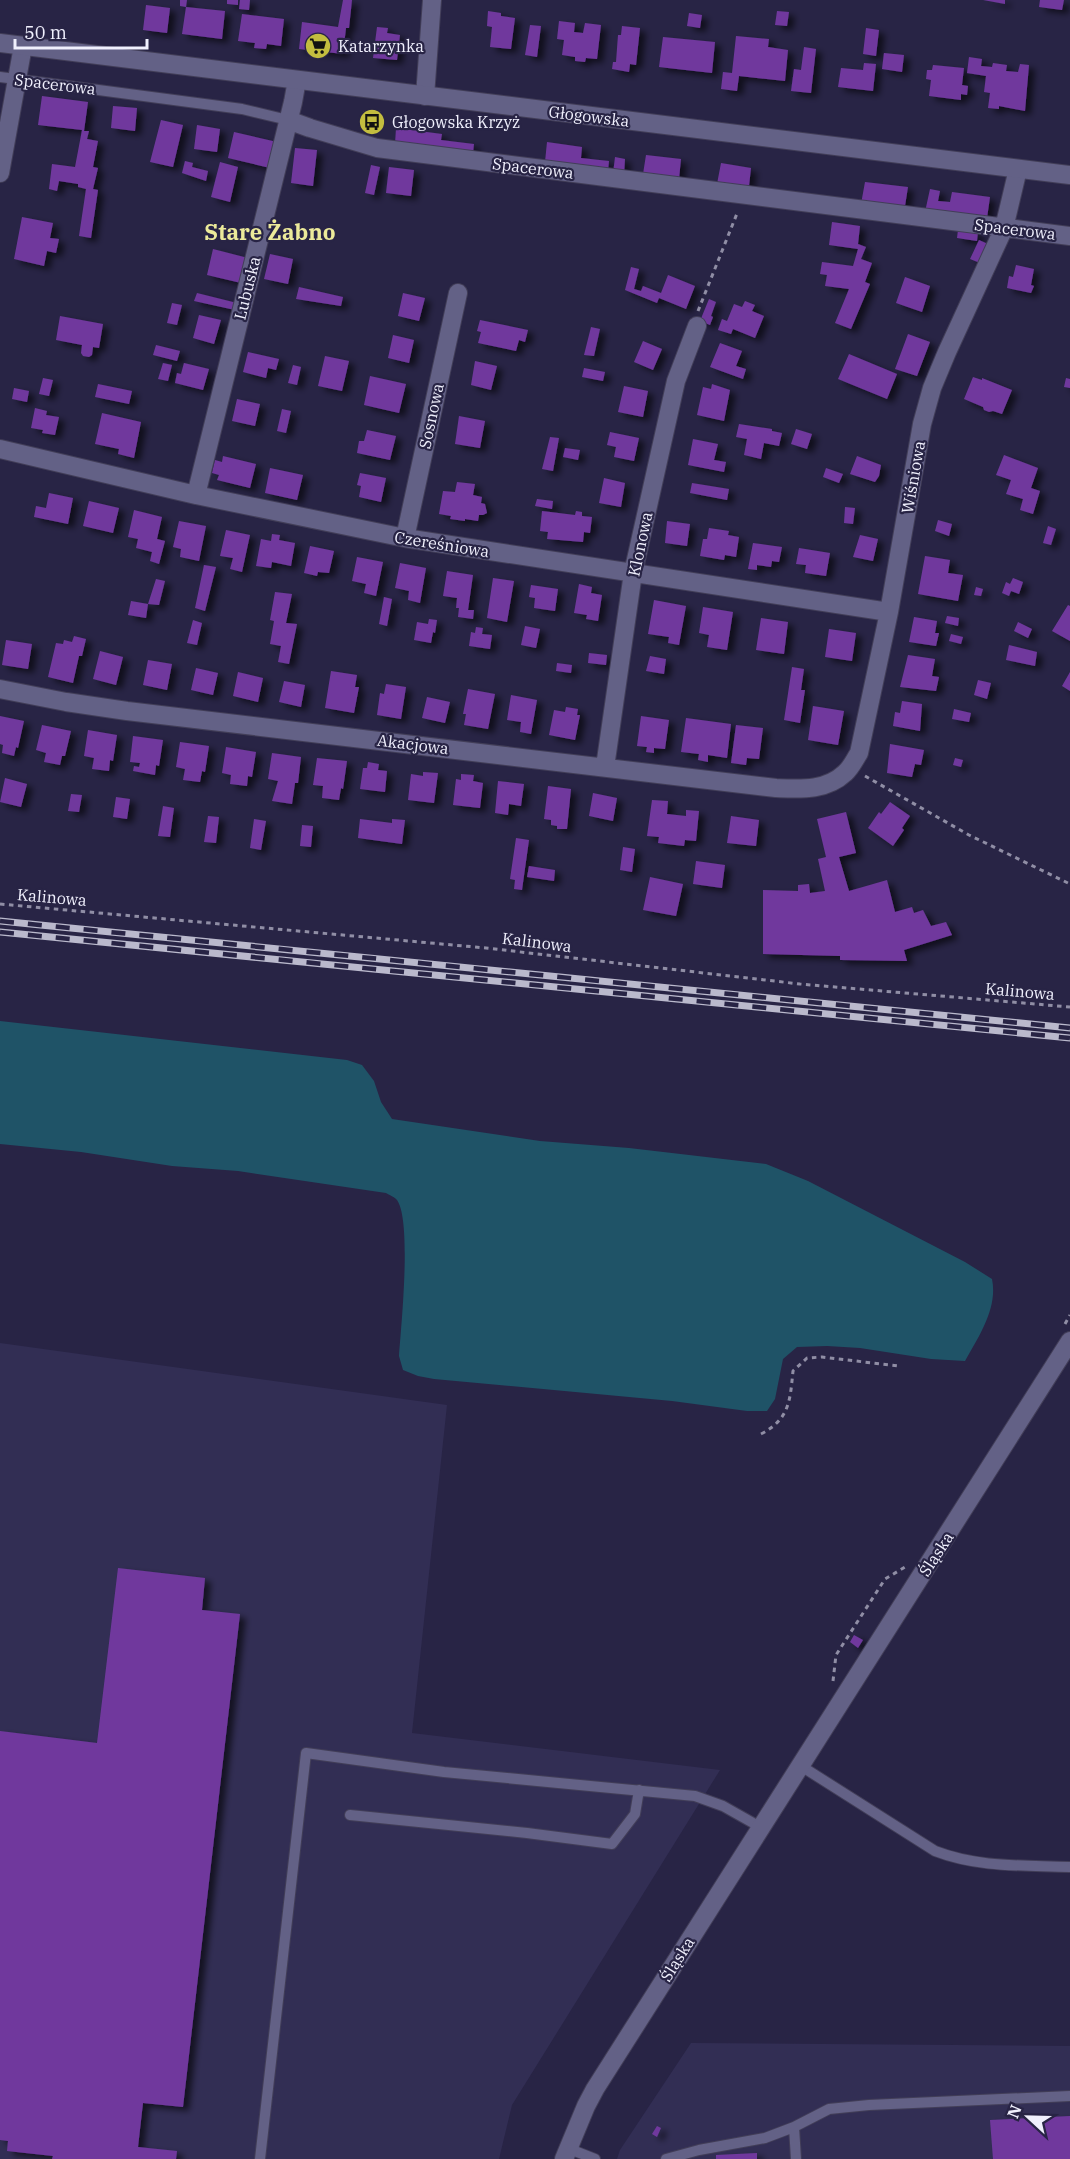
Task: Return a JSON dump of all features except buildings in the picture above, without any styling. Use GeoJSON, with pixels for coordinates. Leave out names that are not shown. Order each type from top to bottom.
{"type":"FeatureCollection","features":[{"type":"Feature","properties":{"kind":"street"},"geometry":{"type":"LineString","coordinates":[[425,96],[432,0]]}},
{"type":"Feature","properties":{"kind":"street","name":"Głogowska"},"geometry":{"type":"LineString","coordinates":[[0,43],[1070,175]]}},
{"type":"Feature","properties":{"kind":"street"},"geometry":{"type":"LineString","coordinates":[[0,173],[9,78],[23,46]]}},
{"type":"Feature","properties":{"kind":"street","name":"Lubuska"},"geometry":{"type":"LineString","coordinates":[[196,495],[297,80]]}},
{"type":"Feature","properties":{"kind":"street","name":"Spacerowa"},"geometry":{"type":"LineString","coordinates":[[288,120],[377,148],[1070,236]]}},
{"type":"Feature","properties":{"kind":"street","name":"Wiśniowa"},"geometry":{"type":"LineString","coordinates":[[828,785],[846,772],[859,753],[889,612],[928,400],[947,352],[1004,228],[1018,169]]}},
{"type":"Feature","properties":{"kind":"street","name":"Sosnowa"},"geometry":{"type":"LineString","coordinates":[[405,538],[458,293]]}},
{"type":"Feature","properties":{"kind":"street","name":"Klonowa"},"geometry":{"type":"LineString","coordinates":[[605,767],[633,573],[676,381],[697,326]]}},
{"type":"Feature","properties":{"kind":"street","name":"Czereśniowa"},"geometry":{"type":"LineString","coordinates":[[0,449],[196,495],[405,538],[889,612]]}},
{"type":"Feature","properties":{"kind":"street","name":"Akacjowa"},"geometry":{"type":"LineString","coordinates":[[0,689],[127,711],[776,788],[806,789],[828,785]]}},
{"type":"Feature","properties":{"kind":"street","name":"Śląska"},"geometry":{"type":"LineString","coordinates":[[566,2154],[595,2089],[1070,1342]]}},
{"type":"Feature","properties":{"kind":"lane","name":"Spacerowa"},"geometry":{"type":"LineString","coordinates":[[9,78],[243,109],[288,120]]}},
{"type":"Feature","properties":{"kind":"lane"},"geometry":{"type":"LineString","coordinates":[[260,2159],[306,1753],[444,1772],[696,1796],[730,1810],[762,1828]]}},
{"type":"Feature","properties":{"kind":"lane"},"geometry":{"type":"LineString","coordinates":[[801,1766],[935,1851],[958,1860],[981,1864],[1070,1867]]}},
{"type":"Feature","properties":{"kind":"lane"},"geometry":{"type":"LineString","coordinates":[[350,1815],[612,1844],[635,1814],[639,1790]]}},
{"type":"Feature","properties":{"kind":"lane"},"geometry":{"type":"LineString","coordinates":[[666,2159],[699,2150],[765,2138],[794,2127],[829,2109],[869,2105],[1070,2096]]}},
{"type":"Feature","properties":{"kind":"lane"},"geometry":{"type":"LineString","coordinates":[[794,2127],[796,2159]]}},
{"type":"Feature","properties":{"kind":"lane"},"geometry":{"type":"LineString","coordinates":[[566,2154],[595,2159]]}},
{"type":"Feature","properties":{"kind":"path"},"geometry":{"type":"LineString","coordinates":[[697,326],[695,318],[744,196]]}},
{"type":"Feature","properties":{"kind":"path"},"geometry":{"type":"LineString","coordinates":[[849,768],[969,835],[1070,884]]}},
{"type":"Feature","properties":{"kind":"path","name":"Kalinowa"},"geometry":{"type":"LineString","coordinates":[[0,904],[474,947],[800,984],[1070,1007]]}},
{"type":"Feature","properties":{"kind":"path"},"geometry":{"type":"LineString","coordinates":[[761,1434],[783,1418],[790,1399],[793,1371],[807,1359],[822,1357],[898,1366]]}},
{"type":"Feature","properties":{"kind":"shaded area"},"geometry":{"type":"Polygon","coordinates":[[[0,1343],[447,1405],[412,1733],[720,1770],[512,2105],[499,2159],[0,2159],[0,1343]]]}},
{"type":"Feature","properties":{"kind":"shaded area"},"geometry":{"type":"Polygon","coordinates":[[[691,2043],[1070,2046],[1070,2159],[617,2159],[620,2150],[691,2043]]]}},
{"type":"Feature","properties":{"kind":"water"},"geometry":{"type":"Polygon","coordinates":[[[0,1021],[347,1060],[362,1065],[374,1081],[381,1102],[392,1119],[540,1141],[629,1148],[766,1164],[808,1181],[965,1262],[992,1279],[990,1311],[965,1361],[931,1359],[860,1348],[797,1347],[783,1359],[775,1399],[767,1411],[747,1411],[672,1401],[418,1376],[403,1370],[399,1356],[405,1251],[404,1229],[396,1199],[386,1193],[238,1171],[172,1166],[81,1152],[0,1144],[0,1021]]]}},
{"type":"Feature","properties":{"kind":"railway"},"geometry":{"type":"LineString","coordinates":[[0,921],[1070,1028]]}},
{"type":"Feature","properties":{"kind":"railway"},"geometry":{"type":"LineString","coordinates":[[0,932],[1070,1038]]}},
{"type":"Feature","properties":{"kind":"place","name":"Katarzynka"},"geometry":{"type":"Point","coordinates":[318,46]}},
{"type":"Feature","properties":{"kind":"place","name":"Głogowska Krzyż"},"geometry":{"type":"Point","coordinates":[372,122]}},
{"type":"Feature","properties":{"kind":"district","name":"Stare Żabno"},"geometry":{"type":"Point","coordinates":[270,231]}}]}
